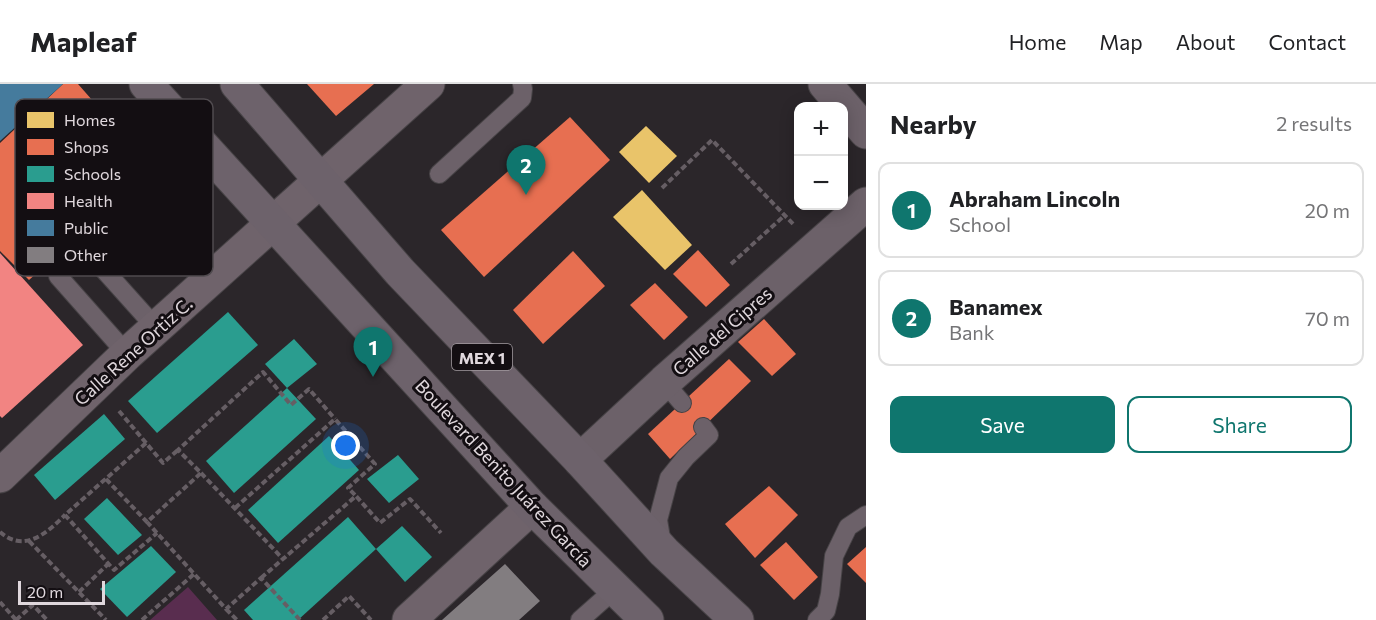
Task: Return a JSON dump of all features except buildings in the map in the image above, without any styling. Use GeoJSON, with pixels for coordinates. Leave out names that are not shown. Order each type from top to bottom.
{"type":"FeatureCollection","features":[{"type":"Feature","properties":{"kind":"main road","name":"Boulevard Benito Juárez García"},"geometry":{"type":"LineString","coordinates":[[146,84],[160,99]]}},
{"type":"Feature","properties":{"kind":"main road","name":"MEX 1"},"geometry":{"type":"LineString","coordinates":[[237,84],[400,272],[580,460],[663,552],[737,620]]}},
{"type":"Feature","properties":{"kind":"main road","name":"Calle Rene Ortiz C."},"geometry":{"type":"LineString","coordinates":[[0,476],[127,354],[428,84]]}},
{"type":"Feature","properties":{"kind":"main road","name":"Boulevard Benito Juárez García"},"geometry":{"type":"LineString","coordinates":[[213,158],[532,507],[647,620]]}},
{"type":"Feature","properties":{"kind":"main road"},"geometry":{"type":"LineString","coordinates":[[425,615],[532,507]]}},
{"type":"Feature","properties":{"kind":"street"},"geometry":{"type":"LineString","coordinates":[[825,84],[866,132]]}},
{"type":"Feature","properties":{"kind":"street","name":"Calle del Cipres"},"geometry":{"type":"LineString","coordinates":[[580,460],[673,392],[816,249],[866,204]]}},
{"type":"Feature","properties":{"kind":"lane"},"geometry":{"type":"LineString","coordinates":[[440,174],[522,98],[522,84]]}},
{"type":"Feature","properties":{"kind":"lane"},"geometry":{"type":"LineString","coordinates":[[58,276],[127,354]]}},
{"type":"Feature","properties":{"kind":"lane"},"geometry":{"type":"LineString","coordinates":[[110,276],[157,329]]}},
{"type":"Feature","properties":{"kind":"lane"},"geometry":{"type":"LineString","coordinates":[[663,552],[658,520],[669,478],[686,457],[709,435],[703,427]]}},
{"type":"Feature","properties":{"kind":"lane"},"geometry":{"type":"LineString","coordinates":[[817,620],[826,611],[834,556],[848,528],[866,515]]}},
{"type":"Feature","properties":{"kind":"lane"},"geometry":{"type":"LineString","coordinates":[[580,620],[615,589]]}},
{"type":"Feature","properties":{"kind":"path"},"geometry":{"type":"LineString","coordinates":[[662,188],[712,140],[816,249]]}},
{"type":"Feature","properties":{"kind":"path"},"geometry":{"type":"LineString","coordinates":[[731,264],[785,215]]}},
{"type":"Feature","properties":{"kind":"path"},"geometry":{"type":"LineString","coordinates":[[119,411],[163,463],[264,372],[291,405],[309,388],[375,464],[348,488],[380,523],[410,499],[441,533]]}},
{"type":"Feature","properties":{"kind":"path"},"geometry":{"type":"LineString","coordinates":[[235,508],[335,419]]}},
{"type":"Feature","properties":{"kind":"path"},"geometry":{"type":"LineString","coordinates":[[0,532],[12,541],[28,541],[47,533],[146,443]]}},
{"type":"Feature","properties":{"kind":"path"},"geometry":{"type":"LineString","coordinates":[[178,450],[283,559]]}},
{"type":"Feature","properties":{"kind":"path"},"geometry":{"type":"LineString","coordinates":[[147,522],[201,473]]}},
{"type":"Feature","properties":{"kind":"path"},"geometry":{"type":"LineString","coordinates":[[106,479],[237,620]]}},
{"type":"Feature","properties":{"kind":"path"},"geometry":{"type":"LineString","coordinates":[[226,609],[356,496]]}},
{"type":"Feature","properties":{"kind":"path"},"geometry":{"type":"LineString","coordinates":[[65,516],[114,570],[157,533]]}},
{"type":"Feature","properties":{"kind":"path"},"geometry":{"type":"LineString","coordinates":[[28,541],[106,620]]}},
{"type":"Feature","properties":{"kind":"path"},"geometry":{"type":"LineString","coordinates":[[79,592],[108,564]]}},
{"type":"Feature","properties":{"kind":"path"},"geometry":{"type":"LineString","coordinates":[[142,620],[194,574]]}},
{"type":"Feature","properties":{"kind":"path"},"geometry":{"type":"LineString","coordinates":[[261,578],[300,620]]}},
{"type":"Feature","properties":{"kind":"path"},"geometry":{"type":"LineString","coordinates":[[323,620],[350,596],[371,620]]}},
{"type":"Feature","properties":{"kind":"path"},"geometry":{"type":"LineString","coordinates":[[0,602],[16,620],[33,605],[47,620]]}},
{"type":"Feature","properties":{"kind":"shaded area"},"geometry":{"type":"Polygon","coordinates":[[[188,587],[217,620],[150,620],[188,587]]]}},
{"type":"Feature","properties":{"kind":"place","name":"Banamex"},"geometry":{"type":"Point","coordinates":[526,195]}},
{"type":"Feature","properties":{"kind":"place","name":"Abraham Lincoln"},"geometry":{"type":"Point","coordinates":[373,377]}}]}
